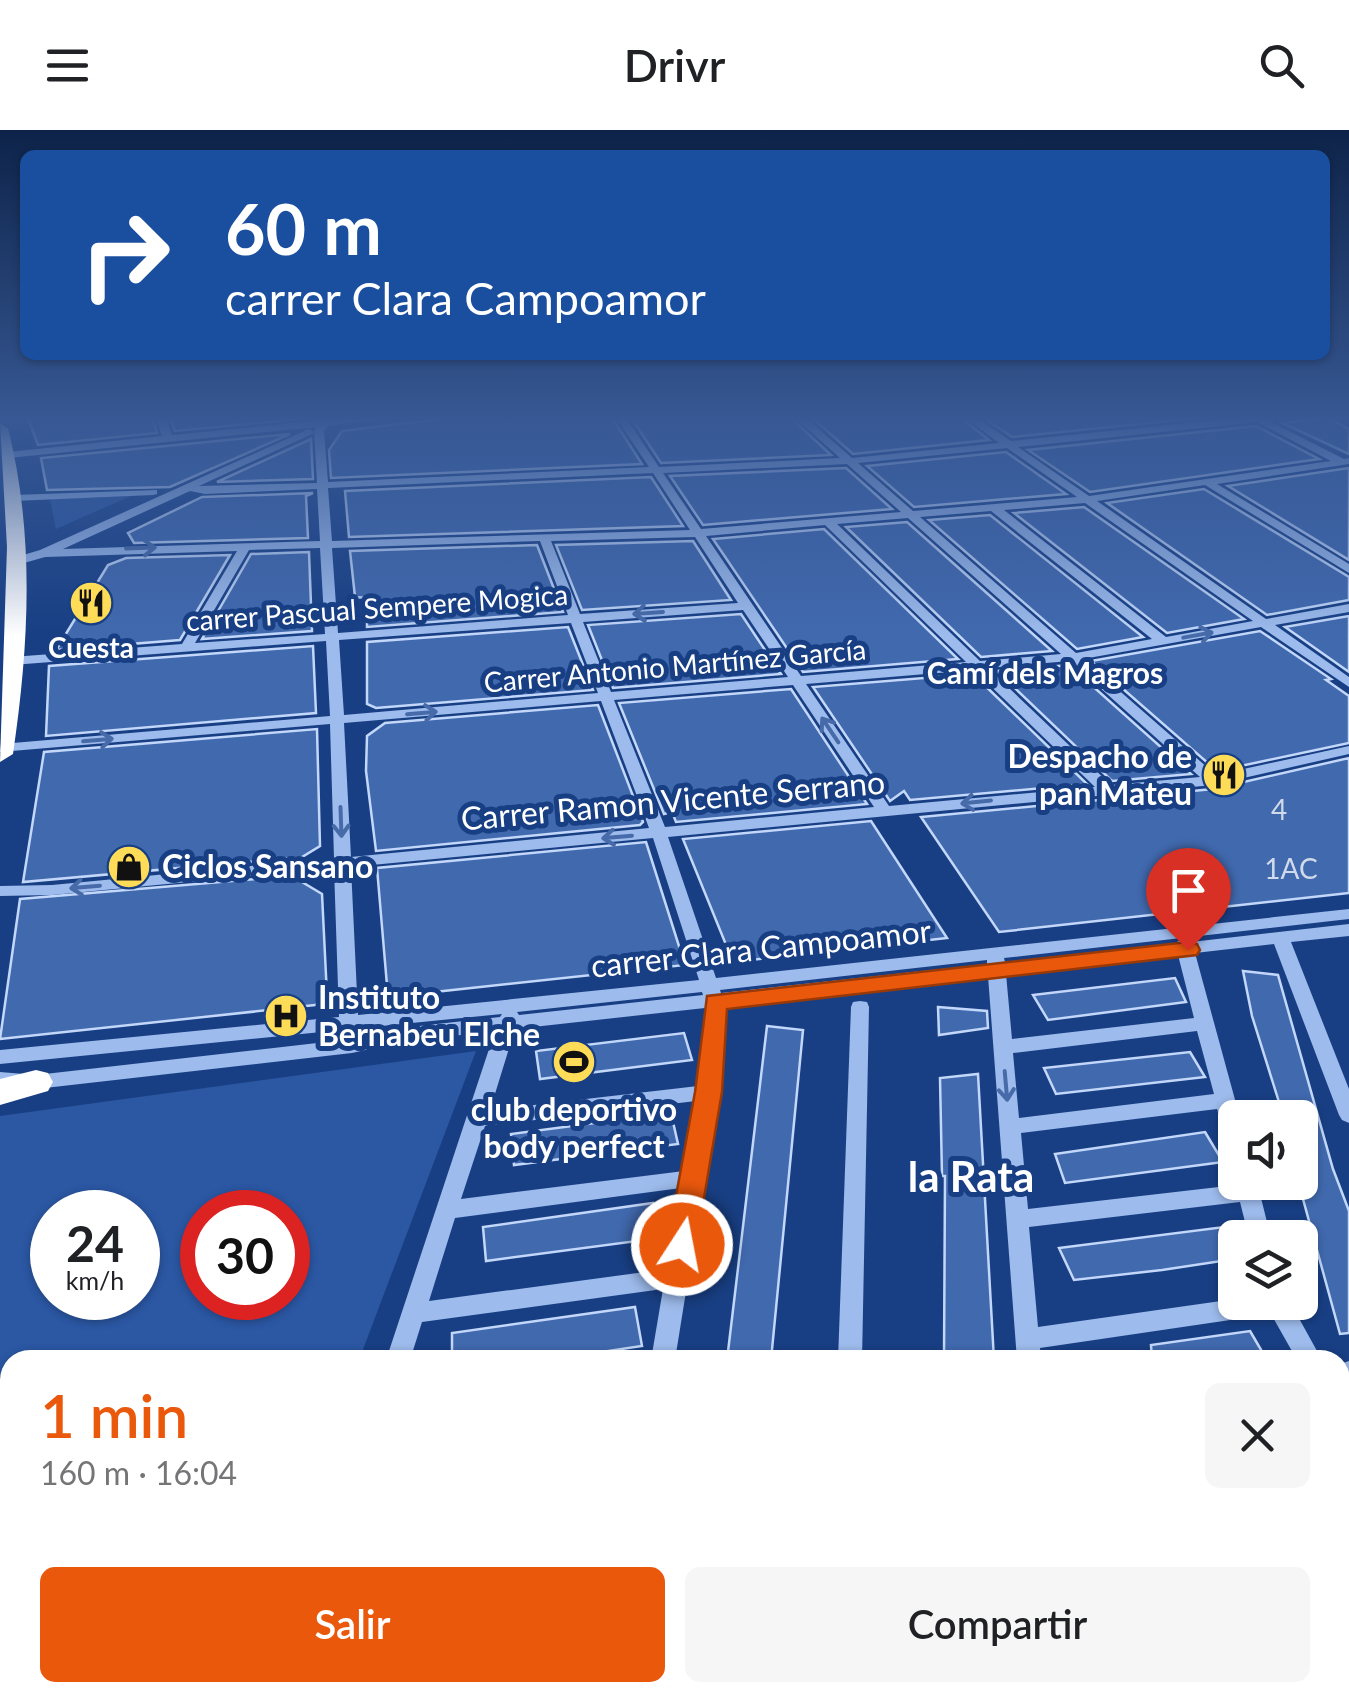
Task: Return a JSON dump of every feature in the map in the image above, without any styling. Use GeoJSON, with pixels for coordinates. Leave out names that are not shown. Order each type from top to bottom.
{"type":"FeatureCollection","features":[{"type":"Feature","properties":{"kind":"highway"},"geometry":{"type":"LineString","coordinates":[[1,751],[12,661],[6,618],[10,511]]}},
{"type":"Feature","properties":{"kind":"highway"},"geometry":{"type":"LineString","coordinates":[[0,1092],[36,1082]]}},
{"type":"Feature","properties":{"kind":"street"},"geometry":{"type":"LineString","coordinates":[[9,562],[44,553],[183,489]]}},
{"type":"Feature","properties":{"kind":"street"},"geometry":{"type":"LineString","coordinates":[[196,489],[257,489]]}},
{"type":"Feature","properties":{"kind":"street"},"geometry":{"type":"LineString","coordinates":[[324,489],[348,1023]]}},
{"type":"Feature","properties":{"kind":"street"},"geometry":{"type":"LineString","coordinates":[[670,489],[884,812]]}},
{"type":"Feature","properties":{"kind":"street"},"geometry":{"type":"LineString","coordinates":[[882,489],[1213,780]]}},
{"type":"Feature","properties":{"kind":"street"},"geometry":{"type":"LineString","coordinates":[[1071,489],[1349,683]]}},
{"type":"Feature","properties":{"kind":"street"},"geometry":{"type":"LineString","coordinates":[[44,553],[697,532],[913,517],[1158,489]]}},
{"type":"Feature","properties":{"kind":"street"},"geometry":{"type":"LineString","coordinates":[[1219,489],[1349,569]]}},
{"type":"Feature","properties":{"kind":"street"},"geometry":{"type":"LineString","coordinates":[[10,511],[153,492]]}},
{"type":"Feature","properties":{"kind":"street"},"geometry":{"type":"LineString","coordinates":[[994,509],[1163,642]]}},
{"type":"Feature","properties":{"kind":"street"},"geometry":{"type":"LineString","coordinates":[[828,522],[1106,789]]}},
{"type":"Feature","properties":{"kind":"street"},"geometry":{"type":"LineString","coordinates":[[544,537],[659,833],[713,994],[708,1092],[664,1350]]}},
{"type":"Feature","properties":{"kind":"street"},"geometry":{"type":"LineString","coordinates":[[186,648],[246,545]]}},
{"type":"Feature","properties":{"kind":"street","name":"carrer Pascual Sempere Mogica"},"geometry":{"type":"LineString","coordinates":[[12,661],[745,606]]}},
{"type":"Feature","properties":{"kind":"street","name":"Carrer Antonio Martínez García"},"geometry":{"type":"LineString","coordinates":[[1,751],[1074,657],[1349,608]]}},
{"type":"Feature","properties":{"kind":"street","name":"Carrer Ramon Vicente Serrano"},"geometry":{"type":"LineString","coordinates":[[0,891],[52,890],[1213,780],[1349,750]]}},
{"type":"Feature","properties":{"kind":"street","name":"carrer Clara Campoamor"},"geometry":{"type":"LineString","coordinates":[[0,1079],[36,1082],[510,1016],[1183,942],[1349,914]]}},
{"type":"Feature","properties":{"kind":"street","name":"carrer Clara Campoamor"},"geometry":{"type":"LineString","coordinates":[[1183,942],[1281,939],[1349,930]]}},
{"type":"Feature","properties":{"kind":"street"},"geometry":{"type":"LineString","coordinates":[[1281,939],[1349,1115]]}},
{"type":"Feature","properties":{"kind":"street"},"geometry":{"type":"LineString","coordinates":[[1183,942],[1226,1100]]}},
{"type":"Feature","properties":{"kind":"street"},"geometry":{"type":"LineString","coordinates":[[996,962],[1029,1349],[1218,1313]]}},
{"type":"Feature","properties":{"kind":"street"},"geometry":{"type":"LineString","coordinates":[[850,1350],[860,1007]]}},
{"type":"Feature","properties":{"kind":"street"},"geometry":{"type":"LineString","coordinates":[[401,1350],[510,1016]]}},
{"type":"Feature","properties":{"kind":"street","name":"carrer Clara Campoamor"},"geometry":{"type":"LineString","coordinates":[[0,1057],[348,1023],[510,1016]]}},
{"type":"Feature","properties":{"kind":"street"},"geometry":{"type":"LineString","coordinates":[[1003,1047],[1207,1023]]}},
{"type":"Feature","properties":{"kind":"street"},"geometry":{"type":"LineString","coordinates":[[476,1118],[708,1092]]}},
{"type":"Feature","properties":{"kind":"street"},"geometry":{"type":"LineString","coordinates":[[1010,1127],[1218,1101]]}},
{"type":"Feature","properties":{"kind":"street"},"geometry":{"type":"LineString","coordinates":[[446,1210],[695,1178]]}},
{"type":"Feature","properties":{"kind":"street"},"geometry":{"type":"LineString","coordinates":[[1018,1219],[1218,1191]]}},
{"type":"Feature","properties":{"kind":"street"},"geometry":{"type":"LineString","coordinates":[[413,1313],[675,1278]]}},
{"type":"Feature","properties":{"kind":"street"},"geometry":{"type":"LineString","coordinates":[[1287,1320],[1304,1350]]}},
{"type":"Feature","properties":{"kind":"shaded area"},"geometry":{"type":"Polygon","coordinates":[[[131,496],[56,529],[50,499],[131,496]]]}},
{"type":"Feature","properties":{"kind":"shaded area"},"geometry":{"type":"Polygon","coordinates":[[[476,1051],[363,1350],[0,1350],[0,1116],[476,1051]]]}},
{"type":"Feature","properties":{"kind":"building"},"geometry":{"type":"Polygon","coordinates":[[[659,489],[683,526],[349,537],[345,491],[659,489]]]}},
{"type":"Feature","properties":{"kind":"building"},"geometry":{"type":"Polygon","coordinates":[[[679,489],[870,489],[892,509],[703,525],[679,489]]]}},
{"type":"Feature","properties":{"kind":"building"},"geometry":{"type":"Polygon","coordinates":[[[894,489],[1059,489],[1066,494],[914,507],[894,489]]]}},
{"type":"Feature","properties":{"kind":"building"},"geometry":{"type":"Polygon","coordinates":[[[1205,489],[1349,577],[1349,600],[1267,615],[1107,503],[1205,489]]]}},
{"type":"Feature","properties":{"kind":"building"},"geometry":{"type":"Polygon","coordinates":[[[1233,489],[1349,489],[1349,560],[1233,489]]]}},
{"type":"Feature","properties":{"kind":"building"},"geometry":{"type":"Polygon","coordinates":[[[313,493],[306,496],[308,538],[134,543],[128,533],[202,497],[313,493]]]}},
{"type":"Feature","properties":{"kind":"building"},"geometry":{"type":"Polygon","coordinates":[[[1084,507],[1244,619],[1167,633],[1014,513],[1084,507]]]}},
{"type":"Feature","properties":{"kind":"building"},"geometry":{"type":"Polygon","coordinates":[[[990,515],[1143,637],[1077,649],[929,520],[990,515]]]}},
{"type":"Feature","properties":{"kind":"building"},"geometry":{"type":"Polygon","coordinates":[[[907,522],[1052,651],[981,657],[846,527],[907,522]]]}},
{"type":"Feature","properties":{"kind":"building"},"geometry":{"type":"Polygon","coordinates":[[[824,529],[958,659],[803,672],[713,539],[824,529]]]}},
{"type":"Feature","properties":{"kind":"building"},"geometry":{"type":"Polygon","coordinates":[[[693,541],[731,600],[582,610],[556,545],[693,541]]]}},
{"type":"Feature","properties":{"kind":"building"},"geometry":{"type":"Polygon","coordinates":[[[537,545],[563,612],[367,627],[367,598],[355,597],[350,551],[537,545]]]}},
{"type":"Feature","properties":{"kind":"building"},"geometry":{"type":"Polygon","coordinates":[[[309,552],[312,631],[202,639],[251,554],[309,552]]]}},
{"type":"Feature","properties":{"kind":"building"},"geometry":{"type":"Polygon","coordinates":[[[230,555],[180,640],[56,650],[108,565],[126,558],[230,555]]]}},
{"type":"Feature","properties":{"kind":"building"},"geometry":{"type":"Polygon","coordinates":[[[741,614],[781,674],[613,688],[588,625],[741,614]]]}},
{"type":"Feature","properties":{"kind":"building"},"geometry":{"type":"Polygon","coordinates":[[[1349,616],[1349,672],[1285,627],[1349,616]]]}},
{"type":"Feature","properties":{"kind":"building"},"geometry":{"type":"Polygon","coordinates":[[[568,627],[593,690],[376,708],[367,704],[367,642],[568,627]]]}},
{"type":"Feature","properties":{"kind":"building"},"geometry":{"type":"Polygon","coordinates":[[[1260,631],[1331,679],[1326,680],[1349,696],[1349,743],[1217,771],[1091,661],[1260,631]]]}},
{"type":"Feature","properties":{"kind":"building"},"geometry":{"type":"Polygon","coordinates":[[[313,646],[316,713],[46,736],[49,666],[313,646]]]}},
{"type":"Feature","properties":{"kind":"building"},"geometry":{"type":"Polygon","coordinates":[[[1069,665],[1191,774],[1112,781],[997,671],[1069,665]]]}},
{"type":"Feature","properties":{"kind":"building"},"geometry":{"type":"Polygon","coordinates":[[[973,674],[1087,784],[910,800],[904,791],[890,801],[813,687],[973,674]]]}},
{"type":"Feature","properties":{"kind":"building"},"geometry":{"type":"Polygon","coordinates":[[[791,689],[867,804],[676,822],[672,812],[664,814],[619,703],[791,689]]]}},
{"type":"Feature","properties":{"kind":"building"},"geometry":{"type":"Polygon","coordinates":[[[598,705],[643,822],[640,825],[376,851],[366,771],[367,736],[385,723],[598,705]]]}},
{"type":"Feature","properties":{"kind":"building"},"geometry":{"type":"Polygon","coordinates":[[[317,729],[320,846],[302,857],[23,882],[44,752],[317,729]]]}},
{"type":"Feature","properties":{"kind":"building"},"geometry":{"type":"Polygon","coordinates":[[[1349,758],[1349,893],[999,932],[921,817],[1213,789],[1349,758]]]}},
{"type":"Feature","properties":{"kind":"building"},"geometry":{"type":"Polygon","coordinates":[[[871,821],[947,938],[733,962],[683,839],[871,821]]]}},
{"type":"Feature","properties":{"kind":"building"},"geometry":{"type":"Polygon","coordinates":[[[646,842],[685,965],[388,997],[377,868],[646,842]]]}},
{"type":"Feature","properties":{"kind":"building"},"geometry":{"type":"Polygon","coordinates":[[[292,876],[322,894],[327,996],[315,1005],[0,1039],[20,899],[292,876]]]}},
{"type":"Feature","properties":{"kind":"building"},"geometry":{"type":"Polygon","coordinates":[[[1243,971],[1278,975],[1313,1100],[1278,1100],[1252,1016],[1243,971]]]}},
{"type":"Feature","properties":{"kind":"building"},"geometry":{"type":"Polygon","coordinates":[[[1175,978],[1186,1002],[1048,1020],[1033,995],[1175,978]]]}},
{"type":"Feature","properties":{"kind":"building"},"geometry":{"type":"Polygon","coordinates":[[[938,1007],[987,1011],[988,1028],[939,1035],[938,1007]]]}},
{"type":"Feature","properties":{"kind":"building"},"geometry":{"type":"Polygon","coordinates":[[[767,1026],[803,1030],[772,1350],[728,1350],[767,1026]]]}},
{"type":"Feature","properties":{"kind":"building"},"geometry":{"type":"Polygon","coordinates":[[[684,1033],[692,1060],[540,1079],[536,1051],[684,1033]]]}},
{"type":"Feature","properties":{"kind":"building"},"geometry":{"type":"Polygon","coordinates":[[[1190,1052],[1205,1077],[1056,1094],[1044,1068],[1190,1052]]]}},
{"type":"Feature","properties":{"kind":"building"},"geometry":{"type":"Polygon","coordinates":[[[978,1074],[993,1350],[944,1350],[945,1176],[940,1078],[978,1074]]]}},
{"type":"Feature","properties":{"kind":"building"},"geometry":{"type":"Polygon","coordinates":[[[671,1113],[678,1144],[514,1165],[511,1134],[671,1113]]]}},
{"type":"Feature","properties":{"kind":"building"},"geometry":{"type":"Polygon","coordinates":[[[1318,1116],[1349,1211],[1349,1333],[1340,1334],[1318,1254],[1318,1220],[1309,1220],[1303,1200],[1318,1200],[1318,1116]]]}},
{"type":"Feature","properties":{"kind":"building"},"geometry":{"type":"Polygon","coordinates":[[[1205,1132],[1218,1154],[1218,1163],[1065,1183],[1055,1154],[1205,1132]]]}},
{"type":"Feature","properties":{"kind":"building"},"geometry":{"type":"Polygon","coordinates":[[[653,1203],[660,1238],[486,1261],[483,1227],[653,1203]]]}},
{"type":"Feature","properties":{"kind":"building"},"geometry":{"type":"Polygon","coordinates":[[[1218,1228],[1218,1262],[1162,1270],[1074,1280],[1059,1248],[1218,1228]]]}},
{"type":"Feature","properties":{"kind":"building"},"geometry":{"type":"Polygon","coordinates":[[[635,1307],[642,1346],[615,1350],[452,1350],[452,1333],[635,1307]]]}},
{"type":"Feature","properties":{"kind":"building"},"geometry":{"type":"Polygon","coordinates":[[[1250,1331],[1261,1350],[1151,1350],[1151,1345],[1250,1331]]]}},
{"type":"Feature","properties":{"kind":"place","name":"Cuesta"},"geometry":{"type":"Point","coordinates":[91,603]}},
{"type":"Feature","properties":{"kind":"place","name":"Despacho de pan Mateu"},"geometry":{"type":"Point","coordinates":[1224,775]}},
{"type":"Feature","properties":{"kind":"place","name":"Ciclos Sansano"},"geometry":{"type":"Point","coordinates":[129,867]}},
{"type":"Feature","properties":{"kind":"place","name":"Instituto Bernabeu Elche"},"geometry":{"type":"Point","coordinates":[286,1016]}},
{"type":"Feature","properties":{"kind":"place","name":"club deportivo body perfect"},"geometry":{"type":"Point","coordinates":[574,1062]}},
{"type":"Feature","properties":{"kind":"district","name":"Camí dels Magros"},"geometry":{"type":"Point","coordinates":[1045,674]}},
{"type":"Feature","properties":{"kind":"district","name":"la Rata"},"geometry":{"type":"Point","coordinates":[971,1177]}},
{"type":"Feature","properties":{"kind":"route"},"geometry":{"type":"LineString","coordinates":[[682,1245],[708,1092],[716,1002],[1188,950]]}}]}
